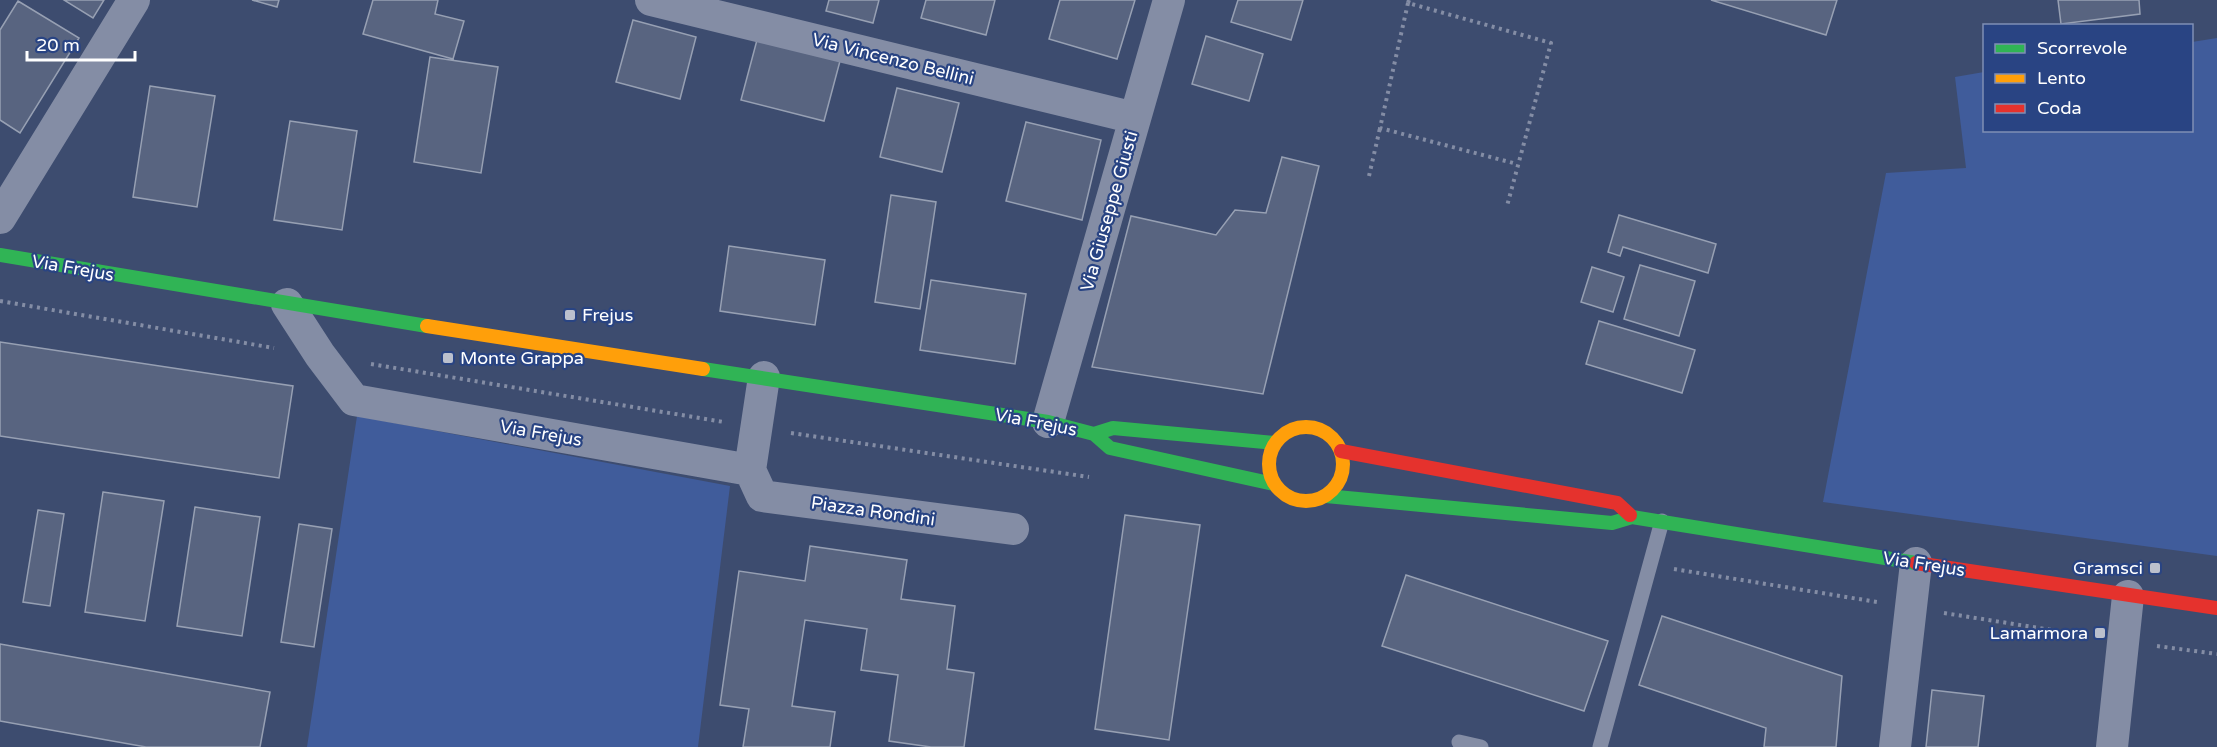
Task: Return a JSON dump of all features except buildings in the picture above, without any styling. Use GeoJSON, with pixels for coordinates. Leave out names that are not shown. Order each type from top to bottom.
{"type":"FeatureCollection","features":[{"type":"Feature","properties":{"kind":"street"},"geometry":{"type":"LineString","coordinates":[[0,218],[134,0]]}},
{"type":"Feature","properties":{"kind":"street","name":"Via Vincenzo Bellini"},"geometry":{"type":"LineString","coordinates":[[651,0],[1135,118]]}},
{"type":"Feature","properties":{"kind":"street","name":"Via Giuseppe Giusti"},"geometry":{"type":"LineString","coordinates":[[1048,422],[1169,0]]}},
{"type":"Feature","properties":{"kind":"street","name":"Via Frejus"},"geometry":{"type":"LineString","coordinates":[[0,255],[287,304],[1048,422],[1094,434],[1110,448],[1274,484]]}},
{"type":"Feature","properties":{"kind":"street","name":"Via Frejus"},"geometry":{"type":"LineString","coordinates":[[287,304],[320,355],[354,400],[750,470]]}},
{"type":"Feature","properties":{"kind":"street"},"geometry":{"type":"LineString","coordinates":[[750,470],[764,377]]}},
{"type":"Feature","properties":{"kind":"street"},"geometry":{"type":"LineString","coordinates":[[1299,427],[1314,428],[1327,433],[1338,444],[1341,451],[1343,472],[1336,486],[1326,496],[1312,501],[1298,501],[1284,495],[1274,484],[1269,471],[1269,456],[1275,443],[1286,432],[1299,427]]}},
{"type":"Feature","properties":{"kind":"street","name":"Via Frejus"},"geometry":{"type":"LineString","coordinates":[[1094,434],[1113,428],[1275,443]]}},
{"type":"Feature","properties":{"kind":"street","name":"Via Frejus"},"geometry":{"type":"LineString","coordinates":[[1341,451],[1617,503],[1632,517]]}},
{"type":"Feature","properties":{"kind":"street","name":"Piazza Rondini"},"geometry":{"type":"LineString","coordinates":[[750,470],[762,495],[1013,530]]}},
{"type":"Feature","properties":{"kind":"street","name":"Via Frejus"},"geometry":{"type":"LineString","coordinates":[[1326,496],[1612,524],[1632,517],[2217,609]]}},
{"type":"Feature","properties":{"kind":"street"},"geometry":{"type":"LineString","coordinates":[[1895,747],[1916,563]]}},
{"type":"Feature","properties":{"kind":"street"},"geometry":{"type":"LineString","coordinates":[[2112,747],[2128,596]]}},
{"type":"Feature","properties":{"kind":"lane"},"geometry":{"type":"LineString","coordinates":[[1600,747],[1662,521]]}},
{"type":"Feature","properties":{"kind":"lane"},"geometry":{"type":"LineString","coordinates":[[1459,741],[1481,747]]}},
{"type":"Feature","properties":{"kind":"path"},"geometry":{"type":"LineString","coordinates":[[1369,176],[1409,1],[1551,43],[1507,206]]}},
{"type":"Feature","properties":{"kind":"path"},"geometry":{"type":"LineString","coordinates":[[1380,128],[1517,165]]}},
{"type":"Feature","properties":{"kind":"shaded area"},"geometry":{"type":"Polygon","coordinates":[[[2217,38],[2217,556],[1823,502],[1886,173],[1966,168],[1955,77],[1983,72],[1983,132],[2193,132],[2193,42],[2217,38]]]}},
{"type":"Feature","properties":{"kind":"shaded area"},"geometry":{"type":"Polygon","coordinates":[[[357,416],[730,486],[698,747],[307,747],[357,416]]]}},
{"type":"Feature","properties":{"kind":"traffic: fast"},"geometry":{"type":"LineString","coordinates":[[0,255],[427,326]]}},
{"type":"Feature","properties":{"kind":"traffic: fast"},"geometry":{"type":"LineString","coordinates":[[703,369],[1048,422],[1094,434],[1110,448],[1274,484]]}},
{"type":"Feature","properties":{"kind":"traffic: fast"},"geometry":{"type":"LineString","coordinates":[[1094,434],[1113,428],[1275,443]]}},
{"type":"Feature","properties":{"kind":"traffic: fast"},"geometry":{"type":"LineString","coordinates":[[1326,496],[1612,523],[1632,517],[1916,563]]}},
{"type":"Feature","properties":{"kind":"traffic: slow"},"geometry":{"type":"LineString","coordinates":[[427,326],[703,369]]}},
{"type":"Feature","properties":{"kind":"traffic: slow"},"geometry":{"type":"LineString","coordinates":[[1306,427],[1327,433],[1337,443],[1343,464],[1337,485],[1327,495],[1306,501],[1285,495],[1275,485],[1269,464],[1275,443],[1285,433],[1306,427]]}},
{"type":"Feature","properties":{"kind":"traffic: jam"},"geometry":{"type":"LineString","coordinates":[[1341,451],[1617,503],[1630,515]]}},
{"type":"Feature","properties":{"kind":"traffic: jam"},"geometry":{"type":"LineString","coordinates":[[1916,563],[2217,608]]}},
{"type":"Feature","properties":{"kind":"place","name":"Frejus"},"geometry":{"type":"Point","coordinates":[570,315]}},
{"type":"Feature","properties":{"kind":"place","name":"Monte Grappa"},"geometry":{"type":"Point","coordinates":[448,358]}},
{"type":"Feature","properties":{"kind":"place","name":"Gramsci"},"geometry":{"type":"Point","coordinates":[2155,568]}},
{"type":"Feature","properties":{"kind":"place","name":"Lamarmora"},"geometry":{"type":"Point","coordinates":[2100,633]}}]}
